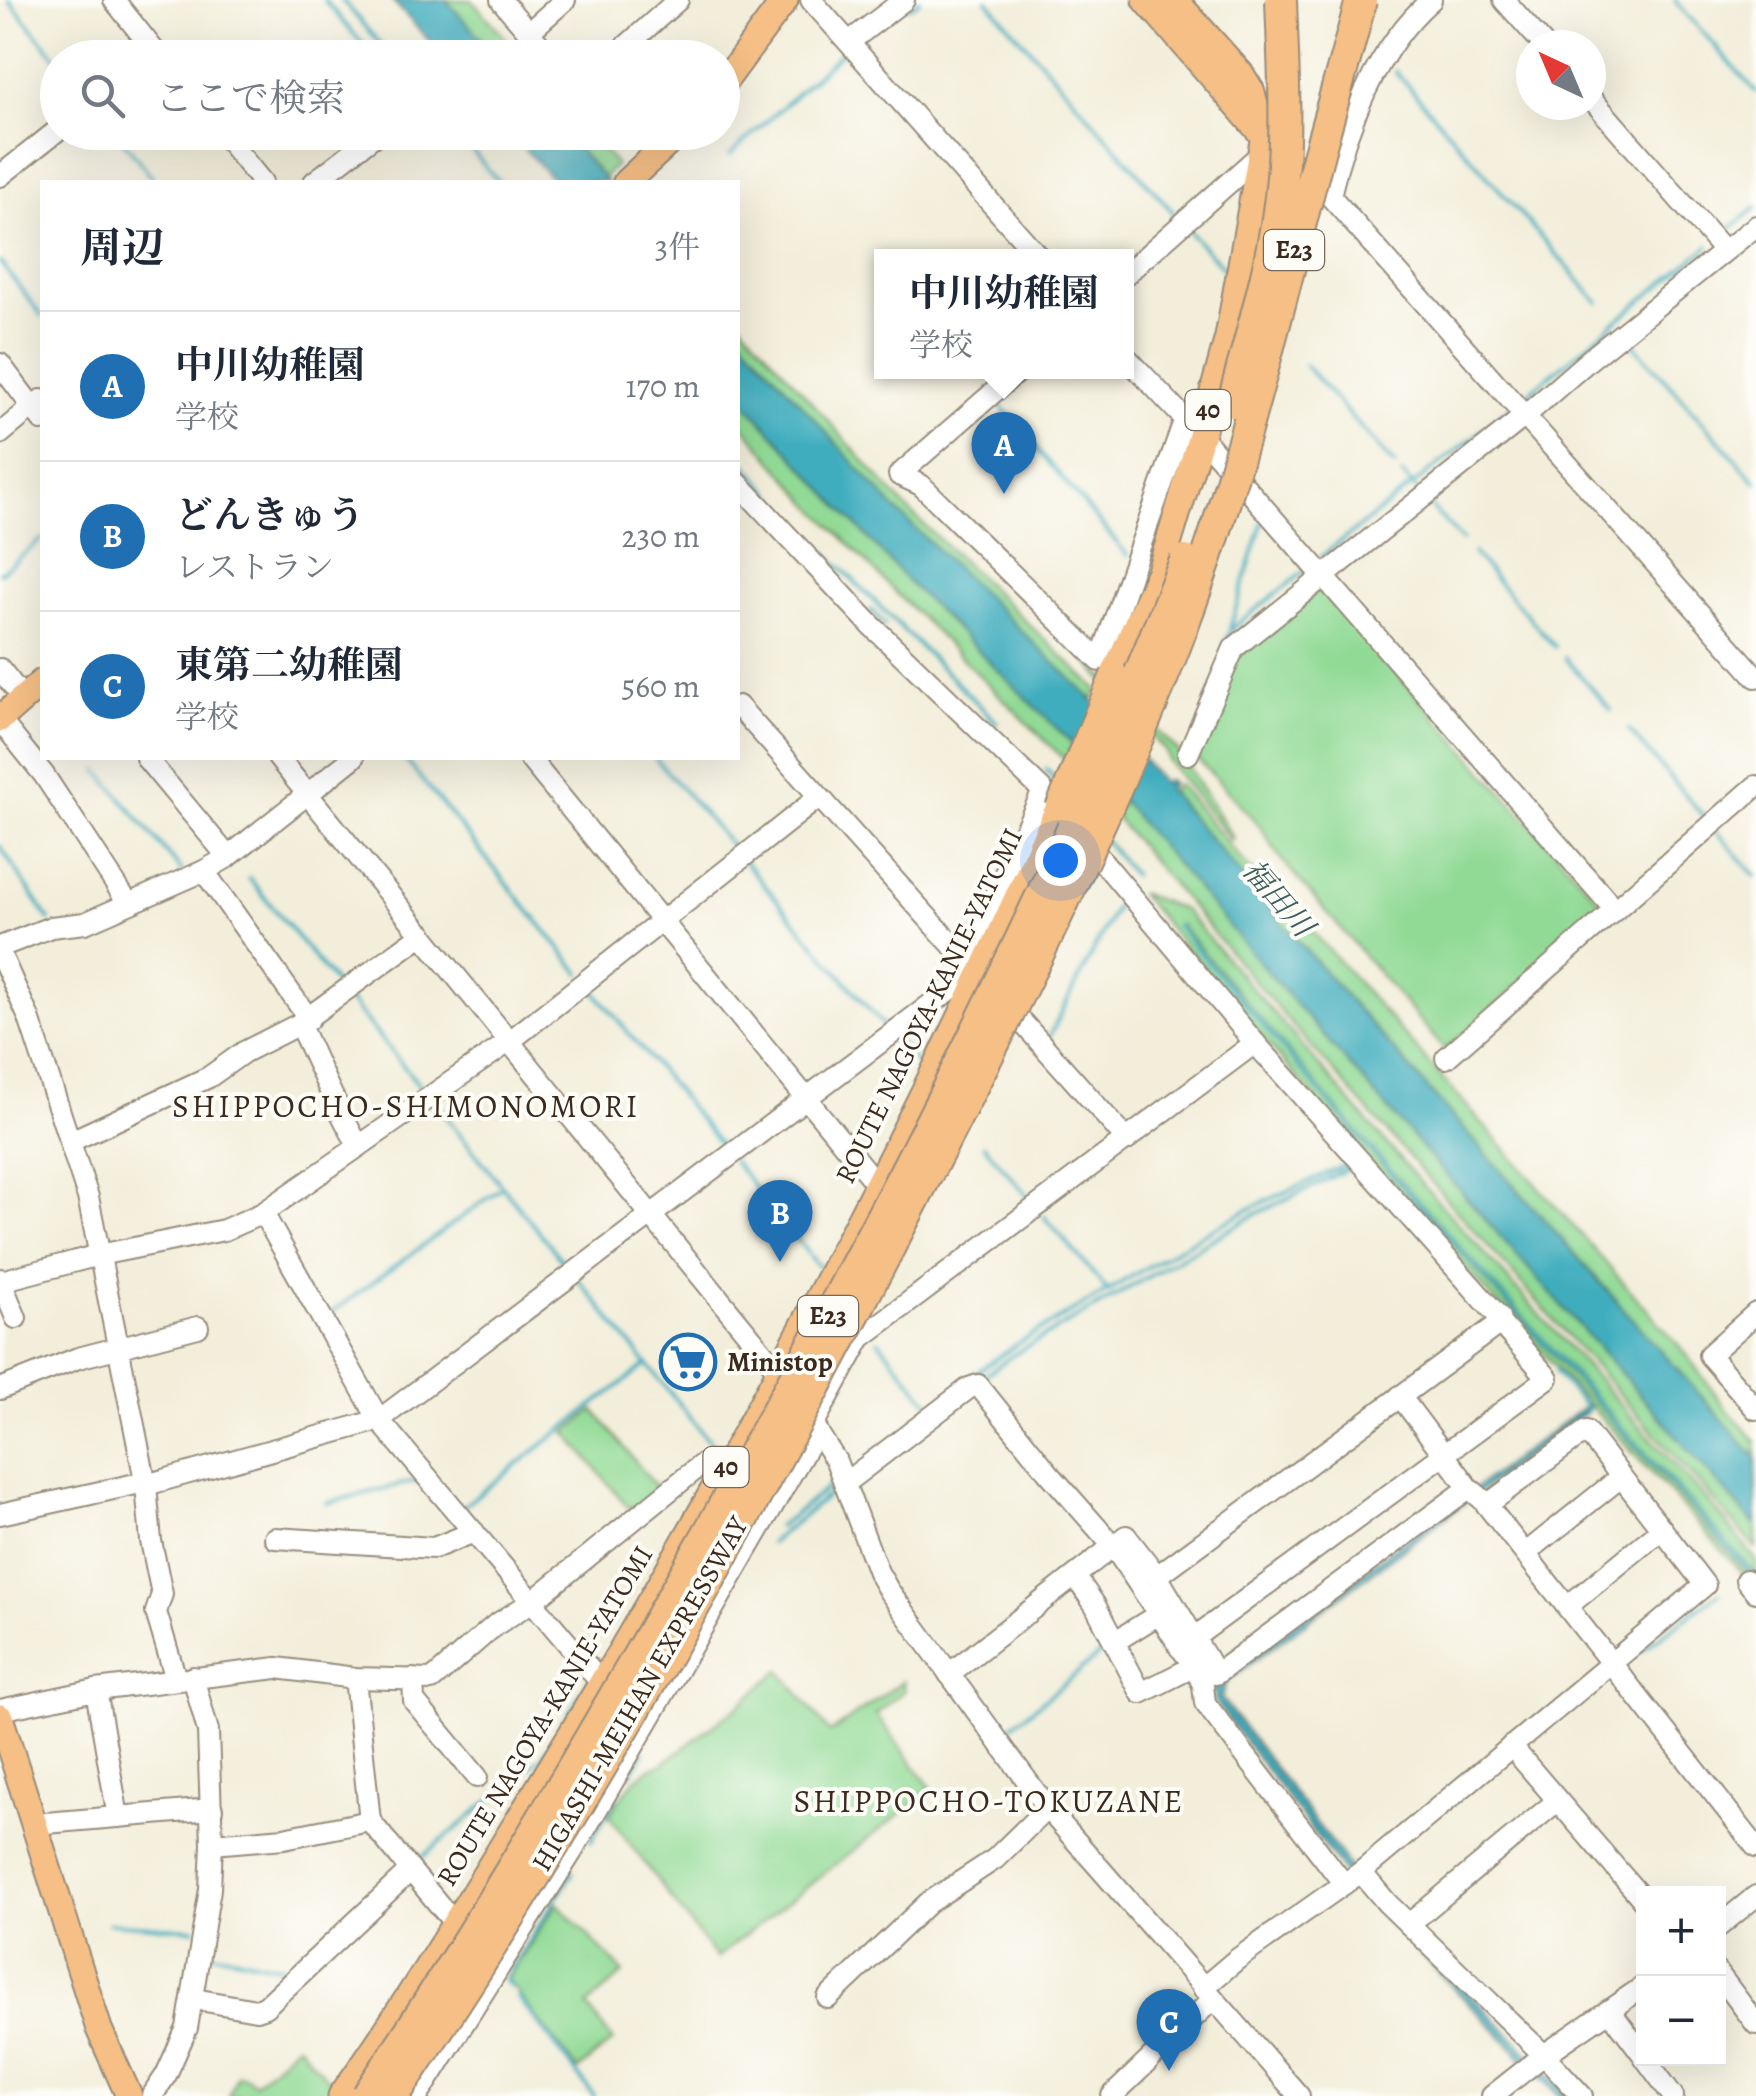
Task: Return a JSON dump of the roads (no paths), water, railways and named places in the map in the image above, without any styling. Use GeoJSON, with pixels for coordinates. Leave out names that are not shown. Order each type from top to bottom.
{"type":"FeatureCollection","features":[{"type":"Feature","properties":{"kind":"highway","name":"HIGASHI-MEIHAN EXPRESSWAY"},"geometry":{"type":"LineString","coordinates":[[366,2096],[588,1742],[780,1405],[910,1162],[1136,686],[1212,477],[1274,235],[1285,130],[1280,0]]}},
{"type":"Feature","properties":{"kind":"highway","name":"HIGASHI-MEIHAN EXPRESSWAY"},"geometry":{"type":"LineString","coordinates":[[394,2096],[580,1800],[771,1468],[946,1138],[1102,817],[1178,640],[1227,500],[1361,0]]}},
{"type":"Feature","properties":{"kind":"main road"},"geometry":{"type":"LineString","coordinates":[[1146,0],[1262,144]]}},
{"type":"Feature","properties":{"kind":"main road","name":"ROUTE NAGOYA-KANIE-YATOMI"},"geometry":{"type":"LineString","coordinates":[[341,2096],[455,1924],[602,1684],[779,1372],[877,1185],[1050,800],[1114,674],[1160,571],[1192,429],[1228,338],[1262,144],[1251,90],[1242,74],[1174,0]]}},
{"type":"Feature","properties":{"kind":"main road"},"geometry":{"type":"LineString","coordinates":[[740,58],[775,5]]}},
{"type":"Feature","properties":{"kind":"main road"},"geometry":{"type":"LineString","coordinates":[[628,180],[661,150]]}},
{"type":"Feature","properties":{"kind":"main road"},"geometry":{"type":"LineString","coordinates":[[0,719],[33,690]]}},
{"type":"Feature","properties":{"kind":"main road"},"geometry":{"type":"LineString","coordinates":[[0,1714],[99,2028],[129,2096]]}},
{"type":"Feature","properties":{"kind":"street"},"geometry":{"type":"LineString","coordinates":[[114,0],[143,40]]}},
{"type":"Feature","properties":{"kind":"street"},"geometry":{"type":"LineString","coordinates":[[501,0],[536,40]]}},
{"type":"Feature","properties":{"kind":"street"},"geometry":{"type":"LineString","coordinates":[[529,32],[565,0]]}},
{"type":"Feature","properties":{"kind":"street"},"geometry":{"type":"LineString","coordinates":[[633,40],[678,0]]}},
{"type":"Feature","properties":{"kind":"street"},"geometry":{"type":"LineString","coordinates":[[811,0],[1032,249]]}},
{"type":"Feature","properties":{"kind":"street"},"geometry":{"type":"LineString","coordinates":[[849,42],[904,0]]}},
{"type":"Feature","properties":{"kind":"street"},"geometry":{"type":"LineString","coordinates":[[1330,196],[1340,148],[1366,88],[1414,8],[1431,0]]}},
{"type":"Feature","properties":{"kind":"street"},"geometry":{"type":"LineString","coordinates":[[1504,0],[1531,30]]}},
{"type":"Feature","properties":{"kind":"street"},"geometry":{"type":"LineString","coordinates":[[1606,115],[1724,250]]}},
{"type":"Feature","properties":{"kind":"street"},"geometry":{"type":"LineString","coordinates":[[0,176],[40,144]]}},
{"type":"Feature","properties":{"kind":"street"},"geometry":{"type":"LineString","coordinates":[[1134,266],[1262,144],[1330,196],[1756,677]]}},
{"type":"Feature","properties":{"kind":"street"},"geometry":{"type":"LineString","coordinates":[[236,150],[260,180]]}},
{"type":"Feature","properties":{"kind":"street"},"geometry":{"type":"LineString","coordinates":[[317,180],[356,150]]}},
{"type":"Feature","properties":{"kind":"street"},"geometry":{"type":"LineString","coordinates":[[1188,754],[1234,648],[1756,226]]}},
{"type":"Feature","properties":{"kind":"street"},"geometry":{"type":"LineString","coordinates":[[0,364],[39,409],[0,434]]}},
{"type":"Feature","properties":{"kind":"street"},"geometry":{"type":"LineString","coordinates":[[1134,366],[1614,910]]}},
{"type":"Feature","properties":{"kind":"street"},"geometry":{"type":"LineString","coordinates":[[1008,379],[899,475],[921,485],[1100,661],[1192,429]]}},
{"type":"Feature","properties":{"kind":"street"},"geometry":{"type":"LineString","coordinates":[[740,484],[871,626],[1050,800],[1548,1378],[1187,1643]]}},
{"type":"Feature","properties":{"kind":"street"},"geometry":{"type":"LineString","coordinates":[[0,668],[33,690]]}},
{"type":"Feature","properties":{"kind":"street"},"geometry":{"type":"LineString","coordinates":[[740,708],[1127,1140]]}},
{"type":"Feature","properties":{"kind":"street"},"geometry":{"type":"LineString","coordinates":[[0,719],[44,776],[128,904]]}},
{"type":"Feature","properties":{"kind":"street"},"geometry":{"type":"LineString","coordinates":[[148,760],[228,857]]}},
{"type":"Feature","properties":{"kind":"street"},"geometry":{"type":"LineString","coordinates":[[280,760],[779,1372],[836,1461],[878,1572],[949,1674],[1047,1808],[1299,2096]]}},
{"type":"Feature","properties":{"kind":"street"},"geometry":{"type":"LineString","coordinates":[[152,2096],[187,2028],[194,1999],[210,1889],[208,1731],[156,1612],[162,1594],[145,1484],[88,1197],[29,1018],[0,950],[51,927],[85,922],[204,872],[351,760]]}},
{"type":"Feature","properties":{"kind":"street"},"geometry":{"type":"LineString","coordinates":[[531,760],[877,1185]]}},
{"type":"Feature","properties":{"kind":"street"},"geometry":{"type":"LineString","coordinates":[[1446,1058],[1756,786]]}},
{"type":"Feature","properties":{"kind":"street"},"geometry":{"type":"LineString","coordinates":[[16,1318],[0,1280],[224,1230],[263,1213],[510,1041],[819,797]]}},
{"type":"Feature","properties":{"kind":"street"},"geometry":{"type":"LineString","coordinates":[[204,872],[304,1022],[334,1106],[359,1146]]}},
{"type":"Feature","properties":{"kind":"street"},"geometry":{"type":"LineString","coordinates":[[71,1141],[209,1077],[244,1052],[304,1022],[424,934]]}},
{"type":"Feature","properties":{"kind":"street"},"geometry":{"type":"LineString","coordinates":[[0,1514],[145,1484],[379,1420],[974,969]]}},
{"type":"Feature","properties":{"kind":"street"},"geometry":{"type":"LineString","coordinates":[[418,2096],[576,1847],[815,1428],[862,1338],[1255,1042]]}},
{"type":"Feature","properties":{"kind":"street"},"geometry":{"type":"LineString","coordinates":[[263,1213],[379,1420],[602,1684]]}},
{"type":"Feature","properties":{"kind":"street"},"geometry":{"type":"LineString","coordinates":[[1756,1313],[1709,1355],[1756,1409]]}},
{"type":"Feature","properties":{"kind":"street"},"geometry":{"type":"LineString","coordinates":[[1157,1576],[1500,1323]]}},
{"type":"Feature","properties":{"kind":"street"},"geometry":{"type":"LineString","coordinates":[[0,1388],[78,1358],[198,1328]]}},
{"type":"Feature","properties":{"kind":"street"},"geometry":{"type":"LineString","coordinates":[[845,1483],[978,1385],[1114,1546],[1159,1614],[1187,1643]]}},
{"type":"Feature","properties":{"kind":"street"},"geometry":{"type":"LineString","coordinates":[[1400,1396],[1756,1847]]}},
{"type":"Feature","properties":{"kind":"street"},"geometry":{"type":"LineString","coordinates":[[1075,1576],[1141,1693],[1204,1676],[1476,1495],[1586,1431],[1705,1584],[1353,1878],[1236,1960],[1112,2096]]}},
{"type":"Feature","properties":{"kind":"street"},"geometry":{"type":"LineString","coordinates":[[0,1714],[96,1690],[277,1668],[355,1678],[432,1680],[494,1626],[533,1601],[702,1465],[723,1473]]}},
{"type":"Feature","properties":{"kind":"street"},"geometry":{"type":"LineString","coordinates":[[1526,1553],[1621,1477]]}},
{"type":"Feature","properties":{"kind":"street"},"geometry":{"type":"LineString","coordinates":[[1568,1605],[1662,1529]]}},
{"type":"Feature","properties":{"kind":"street"},"geometry":{"type":"LineString","coordinates":[[275,1538],[434,1548],[474,1532]]}},
{"type":"Feature","properties":{"kind":"street"},"geometry":{"type":"LineString","coordinates":[[949,1674],[1126,1536],[1157,1576],[1204,1676],[1205,1703],[1353,1878],[1408,1924],[1582,2096]]}},
{"type":"Feature","properties":{"kind":"street"},"geometry":{"type":"LineString","coordinates":[[1114,1642],[1159,1614]]}},
{"type":"Feature","properties":{"kind":"street"},"geometry":{"type":"LineString","coordinates":[[355,1678],[370,1821],[455,1924]]}},
{"type":"Feature","properties":{"kind":"street"},"geometry":{"type":"LineString","coordinates":[[413,1679],[414,1701],[478,1777]]}},
{"type":"Feature","properties":{"kind":"street"},"geometry":{"type":"LineString","coordinates":[[96,1690],[118,1817]]}},
{"type":"Feature","properties":{"kind":"street"},"geometry":{"type":"LineString","coordinates":[[1510,1746],[1636,1892]]}},
{"type":"Feature","properties":{"kind":"street"},"geometry":{"type":"LineString","coordinates":[[1408,1924],[1557,1800]]}},
{"type":"Feature","properties":{"kind":"street"},"geometry":{"type":"LineString","coordinates":[[828,1998],[928,1904],[995,1859],[1047,1808]]}},
{"type":"Feature","properties":{"kind":"street"},"geometry":{"type":"LineString","coordinates":[[34,1824],[212,1810]]}},
{"type":"Feature","properties":{"kind":"street"},"geometry":{"type":"LineString","coordinates":[[212,1844],[284,1838],[370,1821]]}},
{"type":"Feature","properties":{"kind":"street"},"geometry":{"type":"LineString","coordinates":[[194,1999],[256,2010],[265,2007],[410,1871]]}},
{"type":"Feature","properties":{"kind":"street"},"geometry":{"type":"LineString","coordinates":[[1726,1920],[1756,1896]]}},
{"type":"Feature","properties":{"kind":"street"},"geometry":{"type":"LineString","coordinates":[[1720,1976],[1756,2024]]}},
{"type":"Feature","properties":{"kind":"street"},"geometry":{"type":"LineString","coordinates":[[1492,2096],[1636,1992]]}},
{"type":"Feature","properties":{"kind":"street"},"geometry":{"type":"LineString","coordinates":[[1611,2012],[1636,2046]]}},
{"type":"Feature","properties":{"kind":"street"},"geometry":{"type":"LineString","coordinates":[[1651,2066],[1673,2096]]}},
{"type":"Feature","properties":{"kind":"water"},"geometry":{"type":"Polygon","coordinates":[[[392,0],[446,0],[482,40],[428,40],[392,0]]]}},
{"type":"Feature","properties":{"kind":"water"},"geometry":{"type":"Polygon","coordinates":[[[526,150],[578,150],[605,180],[553,180],[526,150]]]}},
{"type":"Feature","properties":{"kind":"water"},"geometry":{"type":"Polygon","coordinates":[[[740,335],[897,511],[1093,700],[1163,784],[1168,780],[1172,784],[1167,789],[1335,984],[1756,1458],[1756,1526],[1291,999],[1073,744],[910,584],[740,397],[740,335]]]}},
{"type":"Feature","properties":{"kind":"water"},"geometry":{"type":"Polygon","coordinates":[[[1587,1405],[1590,1409],[1226,1682],[1221,1698],[1364,1886],[1571,2096],[1560,2096],[1358,1891],[1215,1702],[1215,1694],[1208,1686],[1587,1405]]]}},
{"type":"Feature","properties":{"kind":"waterway"},"geometry":{"type":"LineString","coordinates":[[9,0],[42,40]]}},
{"type":"Feature","properties":{"kind":"waterway"},"geometry":{"type":"LineString","coordinates":[[324,0],[359,40]]}},
{"type":"Feature","properties":{"kind":"waterway"},"geometry":{"type":"LineString","coordinates":[[342,0],[376,40]]}},
{"type":"Feature","properties":{"kind":"waterway"},"geometry":{"type":"LineString","coordinates":[[909,8],[920,0]]}},
{"type":"Feature","properties":{"kind":"waterway"},"geometry":{"type":"LineString","coordinates":[[987,0],[1178,218]]}},
{"type":"Feature","properties":{"kind":"waterway"},"geometry":{"type":"LineString","coordinates":[[1674,0],[1756,92]]}},
{"type":"Feature","properties":{"kind":"waterway"},"geometry":{"type":"LineString","coordinates":[[740,146],[844,50]]}},
{"type":"Feature","properties":{"kind":"waterway"},"geometry":{"type":"LineString","coordinates":[[1395,71],[1599,303]]}},
{"type":"Feature","properties":{"kind":"waterway"},"geometry":{"type":"LineString","coordinates":[[130,150],[154,180]]}},
{"type":"Feature","properties":{"kind":"waterway"},"geometry":{"type":"LineString","coordinates":[[471,150],[497,180]]}},
{"type":"Feature","properties":{"kind":"waterway"},"geometry":{"type":"LineString","coordinates":[[730,155],[735,150]]}},
{"type":"Feature","properties":{"kind":"waterway"},"geometry":{"type":"LineString","coordinates":[[1720,237],[1756,208]]}},
{"type":"Feature","properties":{"kind":"waterway"},"geometry":{"type":"LineString","coordinates":[[1186,228],[1225,270]]}},
{"type":"Feature","properties":{"kind":"waterway"},"geometry":{"type":"LineString","coordinates":[[1522,398],[1709,246]]}},
{"type":"Feature","properties":{"kind":"waterway"},"geometry":{"type":"LineString","coordinates":[[0,262],[40,313]]}},
{"type":"Feature","properties":{"kind":"waterway"},"geometry":{"type":"LineString","coordinates":[[1629,339],[1756,482]]}},
{"type":"Feature","properties":{"kind":"waterway"},"geometry":{"type":"LineString","coordinates":[[1305,365],[1395,466]]}},
{"type":"Feature","properties":{"kind":"waterway"},"geometry":{"type":"LineString","coordinates":[[995,399],[1128,556]]}},
{"type":"Feature","properties":{"kind":"waterway"},"geometry":{"type":"LineString","coordinates":[[1321,557],[1511,408]]}},
{"type":"Feature","properties":{"kind":"waterway"},"geometry":{"type":"LineString","coordinates":[[740,458],[804,531],[997,723]]}},
{"type":"Feature","properties":{"kind":"waterway"},"geometry":{"type":"LineString","coordinates":[[1402,474],[1417,490]]}},
{"type":"Feature","properties":{"kind":"waterway"},"geometry":{"type":"LineString","coordinates":[[1431,507],[1462,540]]}},
{"type":"Feature","properties":{"kind":"waterway"},"geometry":{"type":"LineString","coordinates":[[1230,628],[1262,523]]}},
{"type":"Feature","properties":{"kind":"waterway"},"geometry":{"type":"LineString","coordinates":[[0,573],[40,541]]}},
{"type":"Feature","properties":{"kind":"waterway"},"geometry":{"type":"LineString","coordinates":[[1473,553],[1555,647]]}},
{"type":"Feature","properties":{"kind":"waterway"},"geometry":{"type":"LineString","coordinates":[[1225,644],[1231,629],[1306,570]]}},
{"type":"Feature","properties":{"kind":"waterway"},"geometry":{"type":"LineString","coordinates":[[871,610],[885,625]]}},
{"type":"Feature","properties":{"kind":"waterway"},"geometry":{"type":"LineString","coordinates":[[1565,658],[1611,710]]}},
{"type":"Feature","properties":{"kind":"waterway"},"geometry":{"type":"LineString","coordinates":[[1628,729],[1707,820]]}},
{"type":"Feature","properties":{"kind":"waterway"},"geometry":{"type":"LineString","coordinates":[[406,760],[581,974]]}},
{"type":"Feature","properties":{"kind":"waterway"},"geometry":{"type":"LineString","coordinates":[[657,760],[737,852]]}},
{"type":"Feature","properties":{"kind":"waterway"},"geometry":{"type":"LineString","coordinates":[[1046,769],[1059,785]]}},
{"type":"Feature","properties":{"kind":"waterway"},"geometry":{"type":"LineString","coordinates":[[99,771],[182,871]]}},
{"type":"Feature","properties":{"kind":"waterway"},"geometry":{"type":"LineString","coordinates":[[1717,832],[1756,876]]}},
{"type":"Feature","properties":{"kind":"waterway"},"geometry":{"type":"LineString","coordinates":[[1106,842],[1133,875]]}},
{"type":"Feature","properties":{"kind":"waterway"},"geometry":{"type":"LineString","coordinates":[[0,846],[49,920]]}},
{"type":"Feature","properties":{"kind":"waterway"},"geometry":{"type":"LineString","coordinates":[[745,862],[887,1030]]}},
{"type":"Feature","properties":{"kind":"waterway"},"geometry":{"type":"LineString","coordinates":[[249,878],[338,987]]}},
{"type":"Feature","properties":{"kind":"waterway"},"geometry":{"type":"LineString","coordinates":[[1048,1039],[1121,897]]}},
{"type":"Feature","properties":{"kind":"waterway"},"geometry":{"type":"LineString","coordinates":[[1176,925],[1373,1152],[1751,1572]]}},
{"type":"Feature","properties":{"kind":"waterway"},"geometry":{"type":"LineString","coordinates":[[592,988],[725,1151]]}},
{"type":"Feature","properties":{"kind":"waterway"},"geometry":{"type":"LineString","coordinates":[[347,998],[424,1091]]}},
{"type":"Feature","properties":{"kind":"waterway"},"geometry":{"type":"LineString","coordinates":[[898,1041],[920,1067]]}},
{"type":"Feature","properties":{"kind":"waterway"},"geometry":{"type":"LineString","coordinates":[[434,1102],[569,1269]]}},
{"type":"Feature","properties":{"kind":"waterway"},"geometry":{"type":"LineString","coordinates":[[984,1145],[1032,1201]]}},
{"type":"Feature","properties":{"kind":"waterway"},"geometry":{"type":"LineString","coordinates":[[733,1161],[820,1268]]}},
{"type":"Feature","properties":{"kind":"waterway"},"geometry":{"type":"LineString","coordinates":[[965,1380],[1019,1343],[1198,1237],[1352,1162]]}},
{"type":"Feature","properties":{"kind":"waterway"},"geometry":{"type":"LineString","coordinates":[[981,1378],[1013,1355],[1256,1214],[1354,1166]]}},
{"type":"Feature","properties":{"kind":"waterway"},"geometry":{"type":"LineString","coordinates":[[328,1315],[503,1187]]}},
{"type":"Feature","properties":{"kind":"waterway"},"geometry":{"type":"LineString","coordinates":[[1044,1216],[1109,1292]]}},
{"type":"Feature","properties":{"kind":"waterway"},"geometry":{"type":"LineString","coordinates":[[577,1278],[714,1447]]}},
{"type":"Feature","properties":{"kind":"waterway"},"geometry":{"type":"LineString","coordinates":[[878,1340],[931,1405]]}},
{"type":"Feature","properties":{"kind":"waterway"},"geometry":{"type":"LineString","coordinates":[[461,1508],[647,1364]]}},
{"type":"Feature","properties":{"kind":"waterway"},"geometry":{"type":"LineString","coordinates":[[1555,1372],[1588,1409]]}},
{"type":"Feature","properties":{"kind":"waterway"},"geometry":{"type":"LineString","coordinates":[[327,1503],[419,1480]]}},
{"type":"Feature","properties":{"kind":"waterway"},"geometry":{"type":"LineString","coordinates":[[778,1527],[835,1482]]}},
{"type":"Feature","properties":{"kind":"waterway"},"geometry":{"type":"LineString","coordinates":[[770,1543],[838,1487]]}},
{"type":"Feature","properties":{"kind":"waterway"},"geometry":{"type":"LineString","coordinates":[[1638,1653],[1719,1593]]}},
{"type":"Feature","properties":{"kind":"waterway"},"geometry":{"type":"LineString","coordinates":[[1004,1732],[1108,1648]]}},
{"type":"Feature","properties":{"kind":"waterway"},"geometry":{"type":"LineString","coordinates":[[415,1863],[541,1758],[589,1680]]}},
{"type":"Feature","properties":{"kind":"waterway"},"geometry":{"type":"LineString","coordinates":[[630,1775],[644,1752]]}},
{"type":"Feature","properties":{"kind":"waterway"},"geometry":{"type":"LineString","coordinates":[[591,1841],[616,1798]]}},
{"type":"Feature","properties":{"kind":"waterway"},"geometry":{"type":"LineString","coordinates":[[512,1988],[504,1980],[573,1872]]}},
{"type":"Feature","properties":{"kind":"waterway"},"geometry":{"type":"LineString","coordinates":[[109,1923],[194,1929]]}},
{"type":"Feature","properties":{"kind":"waterway"},"geometry":{"type":"LineString","coordinates":[[208,1952],[295,1969]]}},
{"type":"Feature","properties":{"kind":"waterway"},"geometry":{"type":"LineString","coordinates":[[518,1997],[594,2096]]}},
{"type":"Feature","properties":{"kind":"place","name":"中川幼稚園"},"geometry":{"type":"Point","coordinates":[1004,494]}},
{"type":"Feature","properties":{"kind":"place","name":"どんきゅう"},"geometry":{"type":"Point","coordinates":[780,1262]}},
{"type":"Feature","properties":{"kind":"place","name":"Ministop"},"geometry":{"type":"Point","coordinates":[688,1362]}},
{"type":"Feature","properties":{"kind":"place","name":"東第二幼稚園"},"geometry":{"type":"Point","coordinates":[1169,2071]}},
{"type":"Feature","properties":{"kind":"district","name":"SHIPPOCHO-SHIMONOMORI"},"geometry":{"type":"Point","coordinates":[406,1106]}},
{"type":"Feature","properties":{"kind":"district","name":"SHIPPOCHO-TOKUZANE"},"geometry":{"type":"Point","coordinates":[989,1801]}},
{"type":"Feature","properties":{"kind":"water label","name":"福田川"},"geometry":{"type":"Point","coordinates":[1278,898]}}]}
